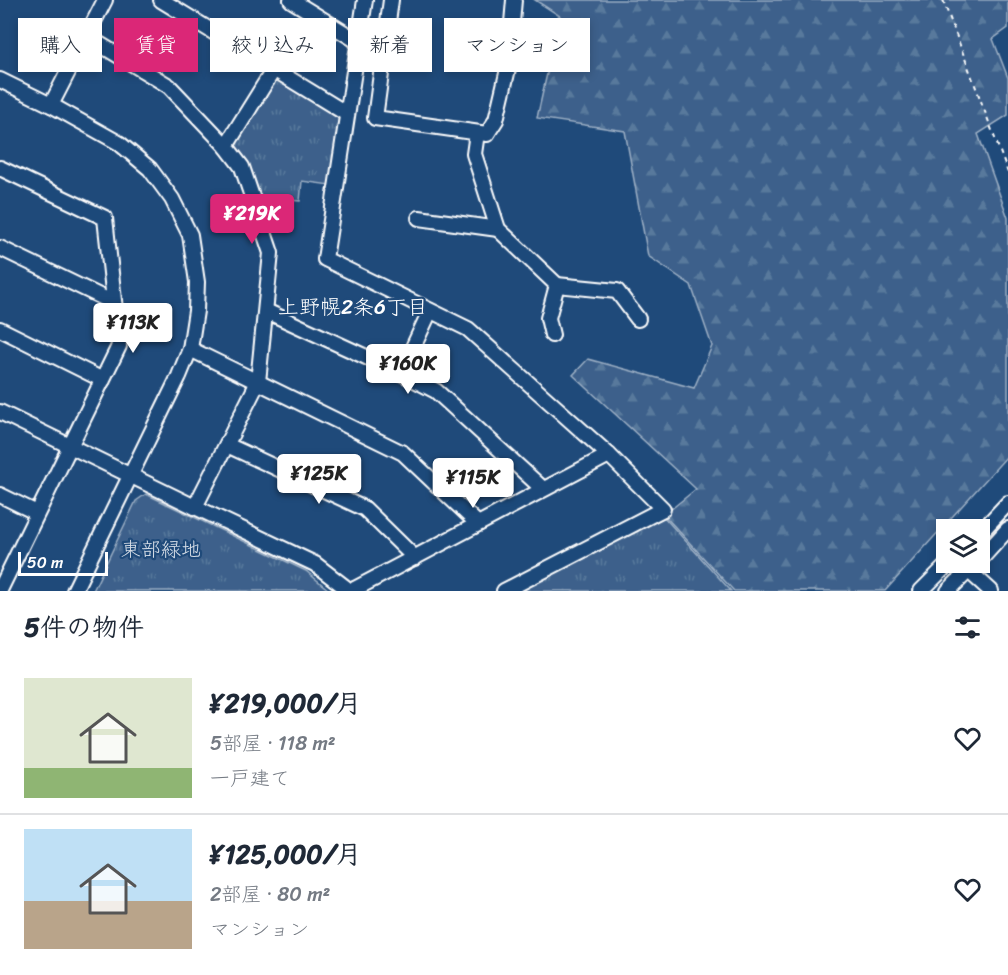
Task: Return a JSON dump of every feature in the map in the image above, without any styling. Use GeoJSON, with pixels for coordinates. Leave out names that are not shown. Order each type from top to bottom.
{"type":"FeatureCollection","features":[{"type":"Feature","properties":{"kind":"street"},"geometry":{"type":"LineString","coordinates":[[96,18],[105,0]]}},
{"type":"Feature","properties":{"kind":"street"},"geometry":{"type":"LineString","coordinates":[[161,0],[210,30]]}},
{"type":"Feature","properties":{"kind":"street"},"geometry":{"type":"LineString","coordinates":[[291,0],[348,35]]}},
{"type":"Feature","properties":{"kind":"street"},"geometry":{"type":"LineString","coordinates":[[362,18],[365,0]]}},
{"type":"Feature","properties":{"kind":"street"},"geometry":{"type":"LineString","coordinates":[[391,0],[375,118],[487,134],[496,120],[508,69],[514,0]]}},
{"type":"Feature","properties":{"kind":"street"},"geometry":{"type":"LineString","coordinates":[[102,46],[169,86],[226,146],[242,167],[271,253],[258,382],[195,507]]}},
{"type":"Feature","properties":{"kind":"street"},"geometry":{"type":"LineString","coordinates":[[51,105],[68,72]]}},
{"type":"Feature","properties":{"kind":"street"},"geometry":{"type":"LineString","coordinates":[[226,146],[272,72]]}},
{"type":"Feature","properties":{"kind":"street"},"geometry":{"type":"LineString","coordinates":[[279,72],[347,114]]}},
{"type":"Feature","properties":{"kind":"street"},"geometry":{"type":"LineString","coordinates":[[354,72],[325,259],[468,329],[609,455],[663,509],[504,591]]}},
{"type":"Feature","properties":{"kind":"street"},"geometry":{"type":"LineString","coordinates":[[0,80],[51,105],[118,143],[150,169],[172,199],[190,235],[197,282],[196,311],[190,349],[180,376],[74,591]]}},
{"type":"Feature","properties":{"kind":"street"},"geometry":{"type":"LineString","coordinates":[[477,133],[474,154],[498,229],[557,285],[616,291],[638,319]]}},
{"type":"Feature","properties":{"kind":"street"},"geometry":{"type":"LineString","coordinates":[[0,168],[105,218],[119,346],[2,582]]}},
{"type":"Feature","properties":{"kind":"street"},"geometry":{"type":"LineString","coordinates":[[419,218],[498,229]]}},
{"type":"Feature","properties":{"kind":"street"},"geometry":{"type":"LineString","coordinates":[[0,248],[114,303]]}},
{"type":"Feature","properties":{"kind":"street"},"geometry":{"type":"LineString","coordinates":[[552,335],[548,318],[557,285]]}},
{"type":"Feature","properties":{"kind":"street"},"geometry":{"type":"LineString","coordinates":[[266,311],[436,391],[543,489]]}},
{"type":"Feature","properties":{"kind":"street"},"geometry":{"type":"LineString","coordinates":[[401,373],[430,311]]}},
{"type":"Feature","properties":{"kind":"street"},"geometry":{"type":"LineString","coordinates":[[0,329],[103,380]]}},
{"type":"Feature","properties":{"kind":"street"},"geometry":{"type":"LineString","coordinates":[[190,349],[403,453],[478,524]]}},
{"type":"Feature","properties":{"kind":"street"},"geometry":{"type":"LineString","coordinates":[[0,412],[315,564],[351,591],[609,455]]}},
{"type":"Feature","properties":{"kind":"street"},"geometry":{"type":"LineString","coordinates":[[227,445],[364,509],[415,558]]}},
{"type":"Feature","properties":{"kind":"street"},"geometry":{"type":"LineString","coordinates":[[0,495],[37,513]]}},
{"type":"Feature","properties":{"kind":"street"},"geometry":{"type":"LineString","coordinates":[[990,522],[1008,503]]}},
{"type":"Feature","properties":{"kind":"street"},"geometry":{"type":"LineString","coordinates":[[990,548],[1008,529]]}},
{"type":"Feature","properties":{"kind":"street"},"geometry":{"type":"LineString","coordinates":[[921,591],[939,573]]}},
{"type":"Feature","properties":{"kind":"street"},"geometry":{"type":"LineString","coordinates":[[948,591],[966,573]]}},
{"type":"Feature","properties":{"kind":"street"},"geometry":{"type":"LineString","coordinates":[[980,573],[991,591]]}},
{"type":"Feature","properties":{"kind":"path"},"geometry":{"type":"LineString","coordinates":[[943,0],[1008,173]]}},
{"type":"Feature","properties":{"kind":"green space"},"geometry":{"type":"Polygon","coordinates":[[[535,0],[1008,0],[1008,28],[993,39],[1008,78],[1008,115],[978,134],[1008,218],[1008,455],[950,519],[936,519],[936,535],[885,591],[734,591],[664,515],[696,489],[573,375],[588,359],[694,388],[712,346],[691,285],[648,256],[625,131],[537,118],[547,72],[590,72],[590,18],[560,18],[560,16],[535,0]]]}},
{"type":"Feature","properties":{"kind":"green space"},"geometry":{"type":"Polygon","coordinates":[[[276,77],[340,119],[330,185],[302,181],[300,201],[260,198],[232,148],[276,77]]]}},
{"type":"Feature","properties":{"kind":"green space","name":"東部緑地"},"geometry":{"type":"Polygon","coordinates":[[[146,494],[306,571],[330,591],[93,591],[136,501],[146,494]]]}},
{"type":"Feature","properties":{"kind":"green space"},"geometry":{"type":"Polygon","coordinates":[[[662,515],[731,591],[515,591],[662,515]]]}},
{"type":"Feature","properties":{"kind":"district","name":"上野幌2条6丁目"},"geometry":{"type":"Point","coordinates":[353,307]}}]}
